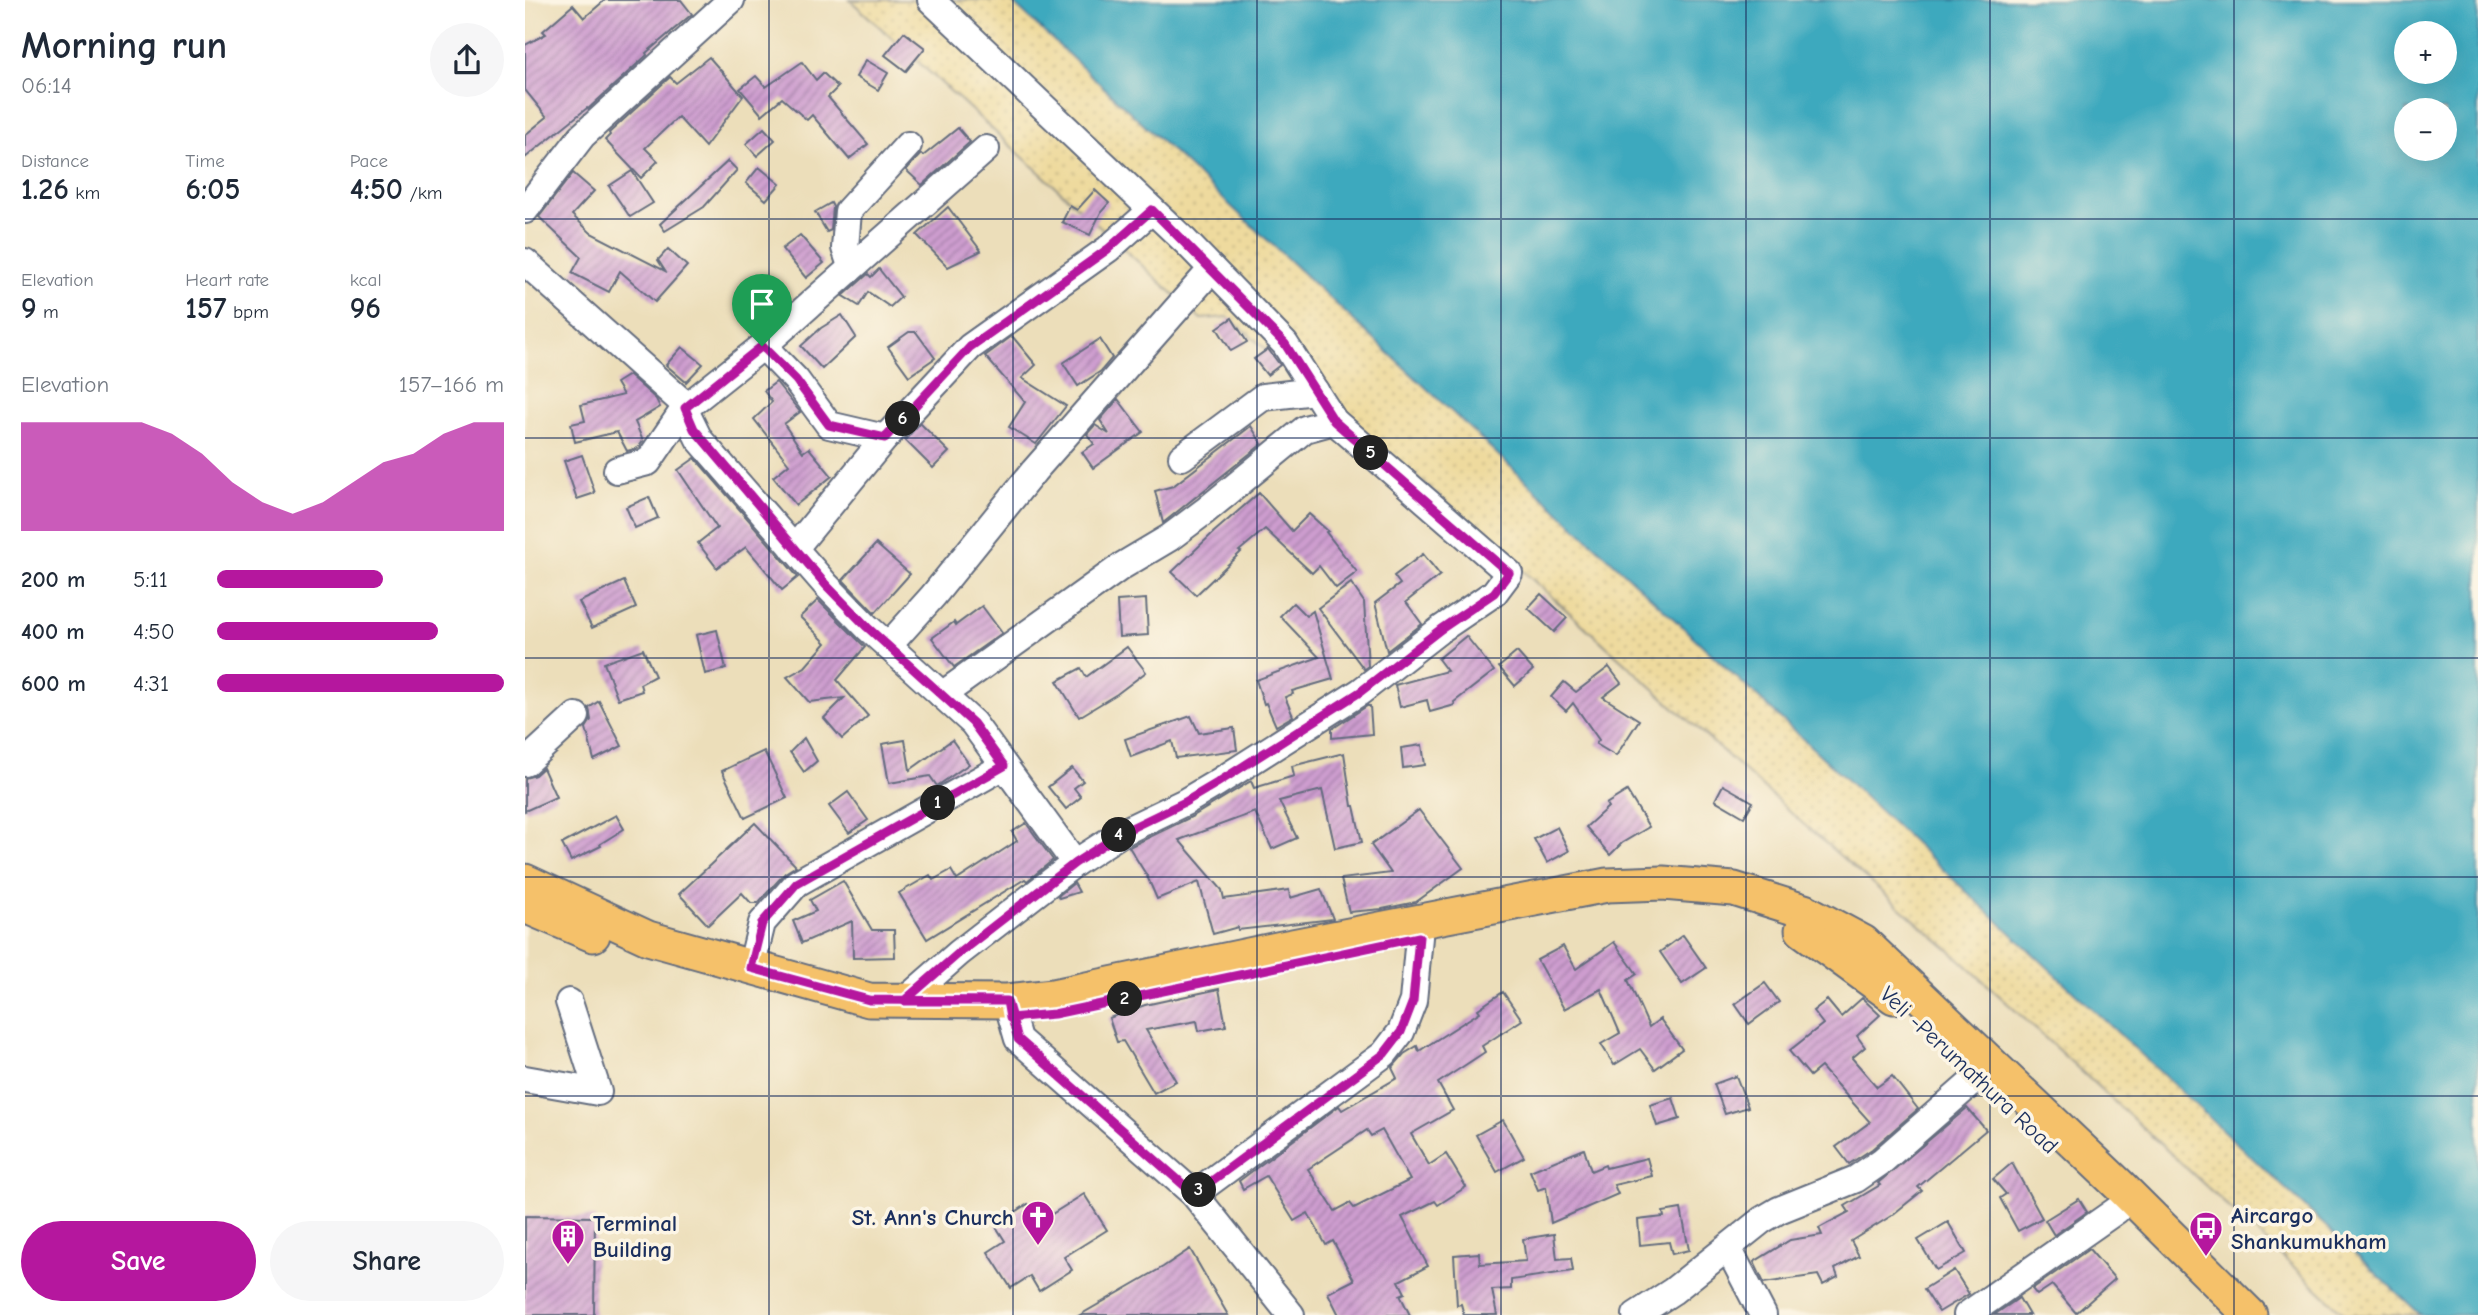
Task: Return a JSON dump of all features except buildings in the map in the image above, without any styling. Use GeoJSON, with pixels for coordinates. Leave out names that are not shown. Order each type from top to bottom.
{"type":"FeatureCollection","features":[{"type":"Feature","properties":{"kind":"main road"},"geometry":{"type":"LineString","coordinates":[[535,898],[648,938],[869,1000],[1009,1010],[1053,996],[1282,948],[1607,885],[1663,883],[1734,889],[1807,912],[1863,942],[2119,1185],[2250,1315]]}},
{"type":"Feature","properties":{"kind":"main road","name":"Veli -Perumathura Road"},"geometry":{"type":"LineString","coordinates":[[535,898],[641,955],[846,1009],[901,1016],[1009,1010],[1054,1014],[1419,937],[1611,901],[1676,898],[1729,904],[1807,932],[1906,1006],[2223,1315]]}},
{"type":"Feature","properties":{"kind":"street"},"geometry":{"type":"LineString","coordinates":[[525,210],[582,136],[731,0]]}},
{"type":"Feature","properties":{"kind":"street"},"geometry":{"type":"LineString","coordinates":[[904,1001],[959,953],[1075,863],[1123,832],[1206,789],[1360,692],[1441,629],[1494,593],[1509,573],[1334,421],[1285,344],[1152,210],[931,0]]}},
{"type":"Feature","properties":{"kind":"street"},"geometry":{"type":"LineString","coordinates":[[851,266],[845,248],[848,211],[908,145]]}},
{"type":"Feature","properties":{"kind":"street"},"geometry":{"type":"LineString","coordinates":[[617,470],[648,462],[685,408],[762,346],[986,149]]}},
{"type":"Feature","properties":{"kind":"street"},"geometry":{"type":"LineString","coordinates":[[794,548],[885,438],[970,347],[1108,249],[1152,210]]}},
{"type":"Feature","properties":{"kind":"street"},"geometry":{"type":"LineString","coordinates":[[525,262],[680,400],[699,439],[826,585],[973,723],[1075,863]]}},
{"type":"Feature","properties":{"kind":"street"},"geometry":{"type":"LineString","coordinates":[[888,646],[933,596],[1034,471],[1212,269]]}},
{"type":"Feature","properties":{"kind":"street"},"geometry":{"type":"LineString","coordinates":[[762,346],[796,380],[829,425],[885,438]]}},
{"type":"Feature","properties":{"kind":"street"},"geometry":{"type":"LineString","coordinates":[[1182,457],[1263,397],[1315,391]]}},
{"type":"Feature","properties":{"kind":"street"},"geometry":{"type":"LineString","coordinates":[[942,695],[1122,566],[1169,538],[1205,512],[1305,429],[1334,421]]}},
{"type":"Feature","properties":{"kind":"street"},"geometry":{"type":"LineString","coordinates":[[525,763],[576,716]]}},
{"type":"Feature","properties":{"kind":"street"},"geometry":{"type":"LineString","coordinates":[[751,968],[762,923],[797,883],[1004,766]]}},
{"type":"Feature","properties":{"kind":"street"},"geometry":{"type":"LineString","coordinates":[[1194,1194],[1384,1054],[1401,1032],[1413,1001],[1419,937]]}},
{"type":"Feature","properties":{"kind":"street"},"geometry":{"type":"LineString","coordinates":[[525,1079],[599,1092],[569,1002]]}},
{"type":"Feature","properties":{"kind":"street"},"geometry":{"type":"LineString","coordinates":[[1009,1010],[1018,1039],[1194,1194],[1291,1315]]}},
{"type":"Feature","properties":{"kind":"street"},"geometry":{"type":"LineString","coordinates":[[1636,1315],[1673,1291],[1779,1210],[1856,1179],[1882,1161],[1978,1077]]}},
{"type":"Feature","properties":{"kind":"street"},"geometry":{"type":"LineString","coordinates":[[1967,1315],[2117,1210]]}},
{"type":"Feature","properties":{"kind":"street"},"geometry":{"type":"LineString","coordinates":[[1728,1248],[1763,1315]]}},
{"type":"Feature","properties":{"kind":"sand"},"geometry":{"type":"Polygon","coordinates":[[[850,0],[1010,0],[2421,1315],[2346,1315],[1954,954],[1800,821],[1459,513],[1228,317],[1201,319],[850,0]]]}},
{"type":"Feature","properties":{"kind":"water"},"geometry":{"type":"Polygon","coordinates":[[[1010,0],[2478,0],[2478,1315],[2421,1315],[1010,0]]]}},
{"type":"Feature","properties":{"kind":"place","name":"St. Ann's Church"},"geometry":{"type":"Point","coordinates":[1038,1247]}},
{"type":"Feature","properties":{"kind":"place","name":"Aircargo Shankumukham"},"geometry":{"type":"Point","coordinates":[2206,1258]}},
{"type":"Feature","properties":{"kind":"place","name":"Terminal Building"},"geometry":{"type":"Point","coordinates":[568,1266]}},
{"type":"Feature","properties":{"kind":"route"},"geometry":{"type":"LineString","coordinates":[[762,346],[685,408],[699,439],[826,585],[867,627],[973,723],[1004,766],[797,883],[762,923],[751,968],[869,1000],[904,1001],[1007,1001],[1010,1018],[1054,1014],[1419,937],[1413,1001],[1401,1032],[1384,1054],[1194,1194],[1018,1039],[1010,1018],[1007,1001],[952,1001],[904,1001],[959,953],[1075,863],[1123,832],[1217,783],[1360,692],[1441,629],[1494,593],[1509,573],[1334,421],[1285,344],[1152,210],[1108,249],[970,347],[885,438],[829,425],[796,380],[762,346]]}}]}
